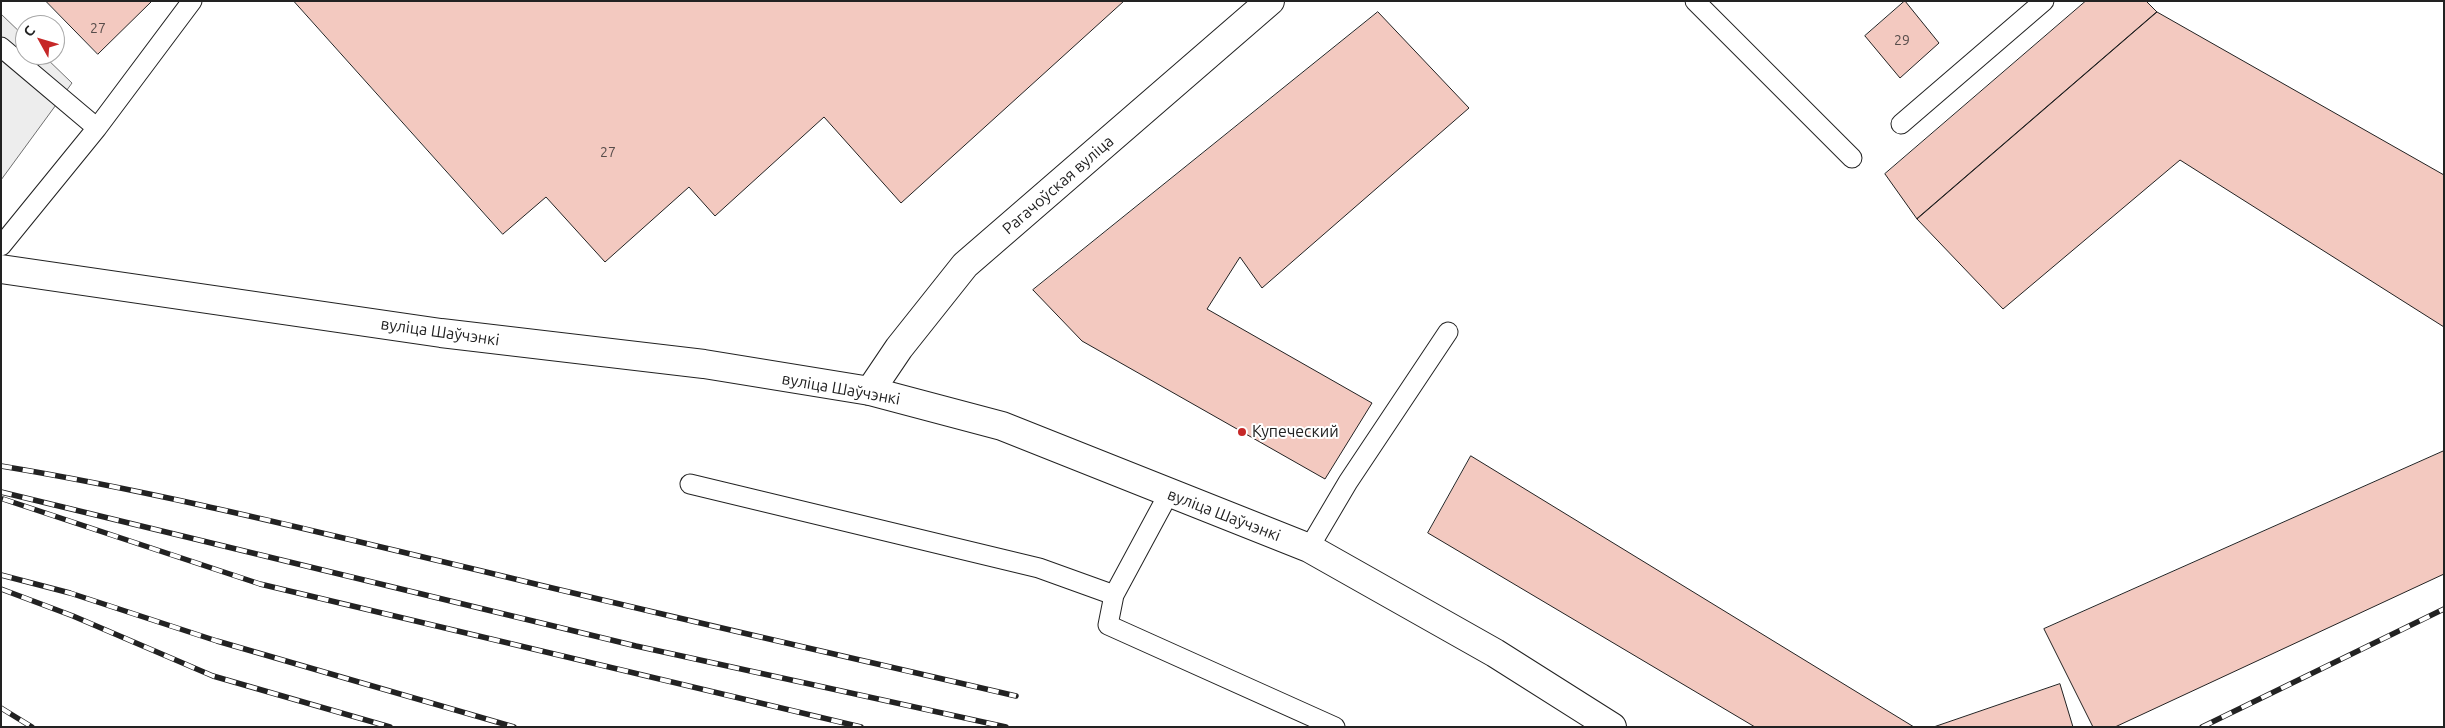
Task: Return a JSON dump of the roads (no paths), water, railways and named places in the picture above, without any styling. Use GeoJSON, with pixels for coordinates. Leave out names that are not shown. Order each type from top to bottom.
{"type":"FeatureCollection","features":[{"type":"Feature","properties":{"kind":"main road","name":"Рагачоўская вуліца"},"geometry":{"type":"LineString","coordinates":[[870,391],[899,348],[966,265],[1270,1]]}},
{"type":"Feature","properties":{"kind":"main road","name":"вуліца Шаўчэнкі"},"geometry":{"type":"LineString","coordinates":[[1,269],[441,333],[704,364],[870,391],[1002,426],[1169,494],[1309,548],[1495,653],[1612,727]]}},
{"type":"Feature","properties":{"kind":"lane"},"geometry":{"type":"LineString","coordinates":[[1,246],[97,128],[192,1]]}},
{"type":"Feature","properties":{"kind":"lane"},"geometry":{"type":"LineString","coordinates":[[1695,1],[1852,158]]}},
{"type":"Feature","properties":{"kind":"lane"},"geometry":{"type":"LineString","coordinates":[[1901,124],[2044,1]]}},
{"type":"Feature","properties":{"kind":"lane"},"geometry":{"type":"LineString","coordinates":[[1,47],[97,128]]}},
{"type":"Feature","properties":{"kind":"lane"},"geometry":{"type":"LineString","coordinates":[[1309,548],[1348,482],[1448,332]]}},
{"type":"Feature","properties":{"kind":"lane"},"geometry":{"type":"LineString","coordinates":[[690,484],[1039,568],[1114,595]]}},
{"type":"Feature","properties":{"kind":"lane"},"geometry":{"type":"LineString","coordinates":[[1169,494],[1114,595],[1108,625],[1335,727]]}},
{"type":"Feature","properties":{"kind":"railway"},"geometry":{"type":"LineString","coordinates":[[1,466],[245,515],[1016,696]]}},
{"type":"Feature","properties":{"kind":"railway"},"geometry":{"type":"LineString","coordinates":[[1,492],[636,646],[1006,727]]}},
{"type":"Feature","properties":{"kind":"railway"},"geometry":{"type":"LineString","coordinates":[[3,499],[260,584],[861,727]]}},
{"type":"Feature","properties":{"kind":"railway"},"geometry":{"type":"LineString","coordinates":[[1,575],[70,593],[217,641],[514,727]]}},
{"type":"Feature","properties":{"kind":"railway"},"geometry":{"type":"LineString","coordinates":[[1,589],[73,616],[213,676],[390,727]]}},
{"type":"Feature","properties":{"kind":"railway"},"geometry":{"type":"LineString","coordinates":[[2202,727],[2444,609]]}},
{"type":"Feature","properties":{"kind":"railway"},"geometry":{"type":"LineString","coordinates":[[1,708],[32,727]]}},
{"type":"Feature","properties":{"kind":"place","name":"Купеческий"},"geometry":{"type":"Point","coordinates":[1242,432]}}]}
